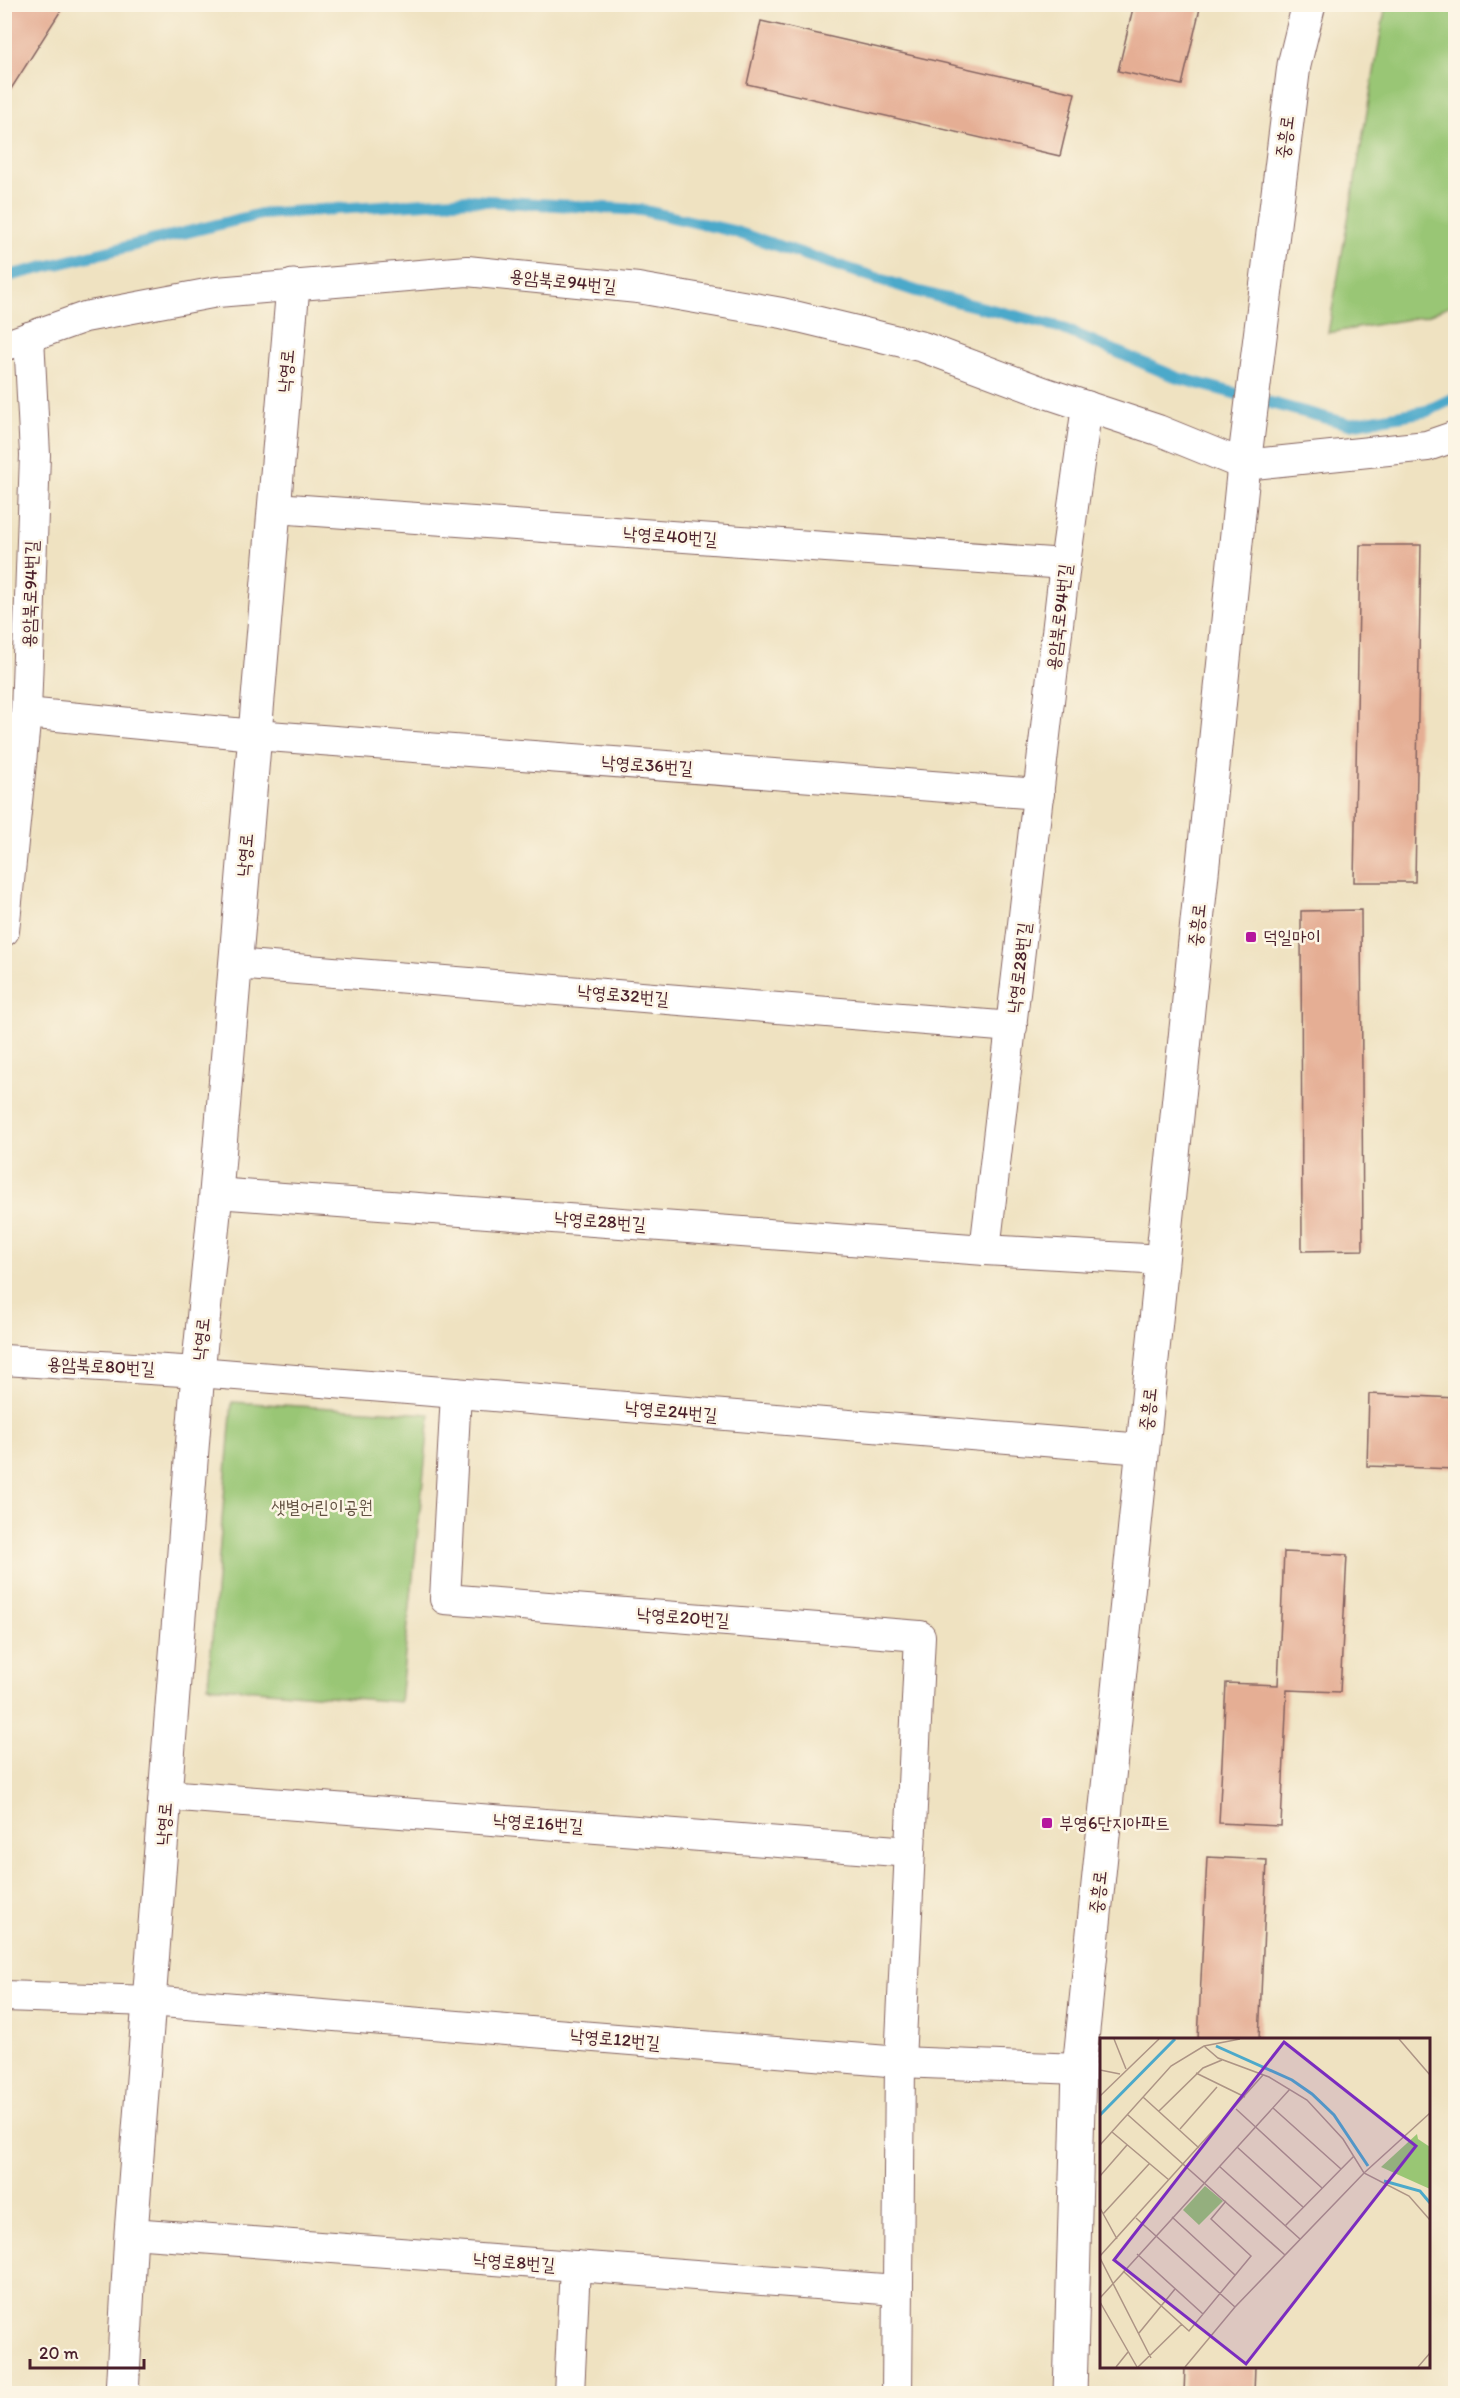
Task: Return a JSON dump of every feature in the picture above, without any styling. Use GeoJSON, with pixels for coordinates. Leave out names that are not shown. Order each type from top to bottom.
{"type":"FeatureCollection","features":[{"type":"Feature","properties":{"kind":"street","name":"중흥로"},"geometry":{"type":"LineString","coordinates":[[1070,2394],[1079,2069],[1244,465],[1294,64],[1309,4]]}},
{"type":"Feature","properties":{"kind":"street","name":"용암북로94번길"},"geometry":{"type":"LineString","coordinates":[[4,932],[26,713],[18,585],[36,455],[17,342],[85,317],[217,292],[466,271],[638,288],[782,313],[923,347],[1158,430],[1244,465]]}},
{"type":"Feature","properties":{"kind":"street","name":"낙영로"},"geometry":{"type":"LineString","coordinates":[[122,2394],[130,2233],[198,1372],[216,1193],[293,286]]}},
{"type":"Feature","properties":{"kind":"street","name":"용암북로94번길"},"geometry":{"type":"LineString","coordinates":[[1035,829],[1065,564],[1087,406]]}},
{"type":"Feature","properties":{"kind":"street"},"geometry":{"type":"LineString","coordinates":[[1244,465],[1427,446],[1455,436]]}},
{"type":"Feature","properties":{"kind":"street","name":"낙영로40번길"},"geometry":{"type":"LineString","coordinates":[[274,508],[1065,564]]}},
{"type":"Feature","properties":{"kind":"street","name":"낙영로36번길"},"geometry":{"type":"LineString","coordinates":[[26,713],[255,735],[1039,794]]}},
{"type":"Feature","properties":{"kind":"street","name":"낙영로28번길"},"geometry":{"type":"LineString","coordinates":[[985,1250],[1035,829]]}},
{"type":"Feature","properties":{"kind":"street","name":"낙영로32번길"},"geometry":{"type":"LineString","coordinates":[[235,964],[1012,1027]]}},
{"type":"Feature","properties":{"kind":"street","name":"낙영로28번길"},"geometry":{"type":"LineString","coordinates":[[216,1193],[985,1250],[1163,1260]]}},
{"type":"Feature","properties":{"kind":"street","name":"용암북로80번길"},"geometry":{"type":"LineString","coordinates":[[4,1360],[198,1372]]}},
{"type":"Feature","properties":{"kind":"street","name":"낙영로24번길"},"geometry":{"type":"LineString","coordinates":[[198,1372],[1143,1449]]}},
{"type":"Feature","properties":{"kind":"street","name":"낙영로20번길"},"geometry":{"type":"LineString","coordinates":[[456,1393],[446,1599],[920,1636],[910,1852]]}},
{"type":"Feature","properties":{"kind":"street","name":"낙영로16번길"},"geometry":{"type":"LineString","coordinates":[[166,1795],[910,1852]]}},
{"type":"Feature","properties":{"kind":"street"},"geometry":{"type":"LineString","coordinates":[[897,2394],[900,2062],[910,1852]]}},
{"type":"Feature","properties":{"kind":"street","name":"낙영로12번길"},"geometry":{"type":"LineString","coordinates":[[4,1996],[150,2001],[900,2062],[1079,2069]]}},
{"type":"Feature","properties":{"kind":"street","name":"낙영로8번길"},"geometry":{"type":"LineString","coordinates":[[130,2233],[897,2290]]}},
{"type":"Feature","properties":{"kind":"street"},"geometry":{"type":"LineString","coordinates":[[569,2394],[574,2266]]}},
{"type":"Feature","properties":{"kind":"green space"},"geometry":{"type":"Polygon","coordinates":[[[1386,4],[1455,5],[1455,303],[1427,316],[1328,333],[1386,4]]]}},
{"type":"Feature","properties":{"kind":"green space","name":"샛별어린이공원"},"geometry":{"type":"Polygon","coordinates":[[[232,1402],[430,1414],[400,1702],[208,1686],[232,1402]]]}},
{"type":"Feature","properties":{"kind":"building"},"geometry":{"type":"Polygon","coordinates":[[[4,4],[65,4],[4,100],[4,4]]]}},
{"type":"Feature","properties":{"kind":"building"},"geometry":{"type":"Polygon","coordinates":[[[1134,4],[1201,4],[1182,85],[1118,71],[1134,4]]]}},
{"type":"Feature","properties":{"kind":"building"},"geometry":{"type":"Polygon","coordinates":[[[761,21],[1075,93],[1060,156],[747,84],[761,21]]]}},
{"type":"Feature","properties":{"kind":"building"},"geometry":{"type":"Polygon","coordinates":[[[1360,545],[1421,545],[1415,882],[1354,882],[1360,545]]]}},
{"type":"Feature","properties":{"kind":"building"},"geometry":{"type":"Polygon","coordinates":[[[1361,910],[1363,1250],[1302,1251],[1301,911],[1361,910]]]}},
{"type":"Feature","properties":{"kind":"building"},"geometry":{"type":"Polygon","coordinates":[[[1369,1394],[1456,1398],[1456,1469],[1367,1466],[1369,1394]]]}},
{"type":"Feature","properties":{"kind":"building"},"geometry":{"type":"Polygon","coordinates":[[[1284,1552],[1347,1555],[1340,1692],[1287,1690],[1281,1826],[1219,1823],[1226,1683],[1278,1685],[1284,1552]]]}},
{"type":"Feature","properties":{"kind":"building"},"geometry":{"type":"Polygon","coordinates":[[[1207,1857],[1267,1860],[1259,2038],[1198,2038],[1207,1857]]]}},
{"type":"Feature","properties":{"kind":"building"},"geometry":{"type":"Polygon","coordinates":[[[1185,2368],[1255,2368],[1254,2394],[1184,2394],[1185,2368]]]}},
{"type":"Feature","properties":{"kind":"waterway"},"geometry":{"type":"LineString","coordinates":[[4,277],[261,214],[470,200],[641,210],[733,231],[916,291],[1059,327],[1178,378],[1349,424],[1427,411],[1456,397]]}},
{"type":"Feature","properties":{"kind":"place","name":"덕일마이"},"geometry":{"type":"Point","coordinates":[1251,937]}},
{"type":"Feature","properties":{"kind":"place","name":"부영6단지아파트"},"geometry":{"type":"Point","coordinates":[1047,1823]}}]}
